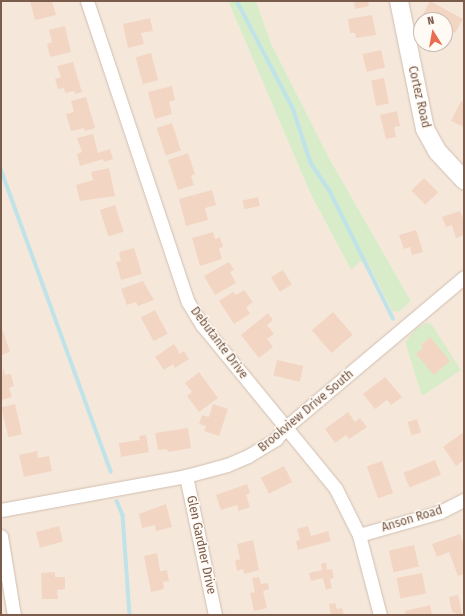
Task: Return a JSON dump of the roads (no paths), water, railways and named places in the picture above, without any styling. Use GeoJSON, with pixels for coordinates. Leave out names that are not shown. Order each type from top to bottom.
{"type":"FeatureCollection","features":[{"type":"Feature","properties":{"kind":"street","name":"Debutante Drive"},"geometry":{"type":"LineString","coordinates":[[87,1],[188,302],[202,325],[336,489],[359,534],[380,615]]}},
{"type":"Feature","properties":{"kind":"street","name":"Cortez Road"},"geometry":{"type":"LineString","coordinates":[[399,1],[425,129],[436,151],[464,180]]}},
{"type":"Feature","properties":{"kind":"street","name":"Brookview Drive South"},"geometry":{"type":"LineString","coordinates":[[1,510],[186,476],[227,465],[264,448],[286,427],[464,277]]}},
{"type":"Feature","properties":{"kind":"street","name":"Glen Gardner Drive"},"geometry":{"type":"LineString","coordinates":[[186,476],[215,615]]}},
{"type":"Feature","properties":{"kind":"street","name":"Anson Road"},"geometry":{"type":"LineString","coordinates":[[359,534],[440,512],[464,500]]}},
{"type":"Feature","properties":{"kind":"street"},"geometry":{"type":"LineString","coordinates":[[1,536],[14,615]]}},
{"type":"Feature","properties":{"kind":"waterway"},"geometry":{"type":"LineString","coordinates":[[237,1],[293,108],[311,163],[331,193],[393,318]]}},
{"type":"Feature","properties":{"kind":"waterway"},"geometry":{"type":"LineString","coordinates":[[1,169],[111,472]]}},
{"type":"Feature","properties":{"kind":"waterway"},"geometry":{"type":"LineString","coordinates":[[117,501],[123,515],[130,615]]}}]}
